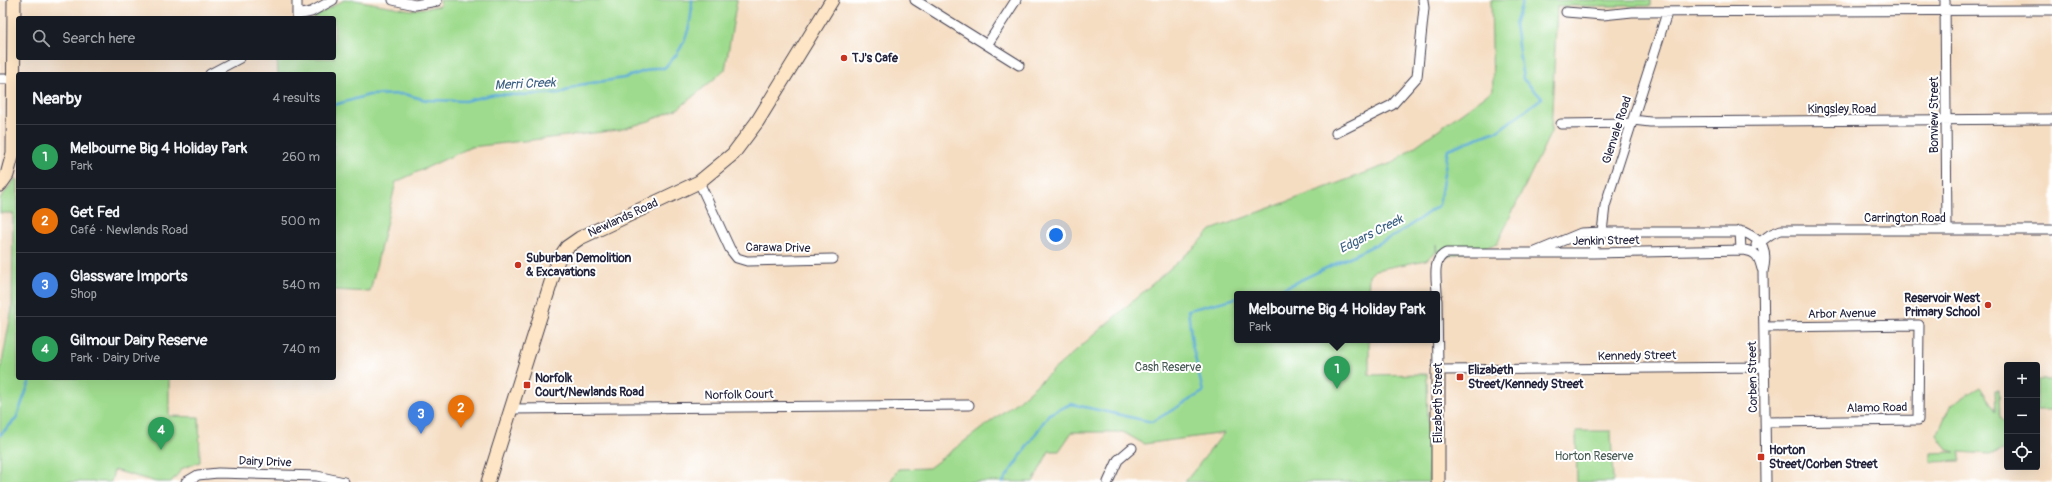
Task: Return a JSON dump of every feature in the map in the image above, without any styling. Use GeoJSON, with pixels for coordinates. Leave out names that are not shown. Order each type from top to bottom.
{"type":"FeatureCollection","features":[{"type":"Feature","properties":{"kind":"street"},"geometry":{"type":"LineString","coordinates":[[0,185],[7,175],[13,153],[10,79],[14,0]]}},
{"type":"Feature","properties":{"kind":"street"},"geometry":{"type":"LineString","coordinates":[[297,0],[297,16]]}},
{"type":"Feature","properties":{"kind":"street"},"geometry":{"type":"LineString","coordinates":[[300,16],[311,12],[333,0]]}},
{"type":"Feature","properties":{"kind":"street"},"geometry":{"type":"LineString","coordinates":[[393,0],[415,5],[437,1]]}},
{"type":"Feature","properties":{"kind":"street","name":"Newlands Road"},"geometry":{"type":"LineString","coordinates":[[488,482],[558,260],[567,247],[580,238],[699,182],[732,154],[745,139],[832,0]]}},
{"type":"Feature","properties":{"kind":"street"},"geometry":{"type":"LineString","coordinates":[[915,0],[1020,65]]}},
{"type":"Feature","properties":{"kind":"street"},"geometry":{"type":"LineString","coordinates":[[987,45],[1016,0]]}},
{"type":"Feature","properties":{"kind":"street"},"geometry":{"type":"LineString","coordinates":[[1336,133],[1392,105],[1417,77],[1424,8],[1423,0]]}},
{"type":"Feature","properties":{"kind":"street","name":"Bonview Street"},"geometry":{"type":"LineString","coordinates":[[1945,0],[1947,230]]}},
{"type":"Feature","properties":{"kind":"street"},"geometry":{"type":"LineString","coordinates":[[1566,12],[1603,15],[1632,12],[2052,10]]}},
{"type":"Feature","properties":{"kind":"street","name":"Glenvale Road"},"geometry":{"type":"LineString","coordinates":[[1593,253],[1594,240],[1602,232],[1605,206],[1667,13]]}},
{"type":"Feature","properties":{"kind":"street"},"geometry":{"type":"LineString","coordinates":[[214,72],[236,60]]}},
{"type":"Feature","properties":{"kind":"street","name":"Kingsley Road"},"geometry":{"type":"LineString","coordinates":[[1561,124],[1632,121],[2052,119]]}},
{"type":"Feature","properties":{"kind":"street","name":"Carawa Drive"},"geometry":{"type":"LineString","coordinates":[[699,182],[730,249],[737,258],[747,261],[833,259]]}},
{"type":"Feature","properties":{"kind":"street","name":"Carrington Road"},"geometry":{"type":"LineString","coordinates":[[1742,250],[1761,243],[1771,234],[1781,230],[2052,230]]}},
{"type":"Feature","properties":{"kind":"street"},"geometry":{"type":"LineString","coordinates":[[1740,232],[1742,250],[1752,251],[1756,254],[1763,272]]}},
{"type":"Feature","properties":{"kind":"street"},"geometry":{"type":"LineString","coordinates":[[1533,253],[1580,233],[1740,232],[1754,236],[1761,243],[1765,254],[1763,272]]}},
{"type":"Feature","properties":{"kind":"street","name":"Jenkin Street"},"geometry":{"type":"LineString","coordinates":[[1437,291],[1436,263],[1438,259],[1446,253],[1593,253],[1742,250]]}},
{"type":"Feature","properties":{"kind":"street","name":"Corben Street"},"geometry":{"type":"LineString","coordinates":[[1763,272],[1766,482]]}},
{"type":"Feature","properties":{"kind":"street","name":"Arbor Avenue"},"geometry":{"type":"LineString","coordinates":[[1764,327],[1919,325]]}},
{"type":"Feature","properties":{"kind":"street","name":"Alamo Road"},"geometry":{"type":"LineString","coordinates":[[1766,422],[1918,420],[1919,325]]}},
{"type":"Feature","properties":{"kind":"street","name":"Elizabeth Street"},"geometry":{"type":"LineString","coordinates":[[1438,343],[1438,482]]}},
{"type":"Feature","properties":{"kind":"street","name":"Kennedy Street"},"geometry":{"type":"LineString","coordinates":[[1438,370],[1765,367]]}},
{"type":"Feature","properties":{"kind":"street","name":"Norfolk Court"},"geometry":{"type":"LineString","coordinates":[[510,409],[969,405]]}},
{"type":"Feature","properties":{"kind":"street"},"geometry":{"type":"LineString","coordinates":[[1108,482],[1118,460],[1132,448]]}},
{"type":"Feature","properties":{"kind":"street","name":"Dairy Drive"},"geometry":{"type":"LineString","coordinates":[[186,482],[198,475],[207,473],[322,479],[344,482]]}},
{"type":"Feature","properties":{"kind":"green space"},"geometry":{"type":"Polygon","coordinates":[[[344,0],[355,0],[411,10],[440,6],[440,0],[737,0],[725,70],[679,108],[649,121],[619,130],[471,147],[396,182],[370,292],[336,290],[336,72],[278,72],[277,60],[336,60],[336,16],[316,16],[344,0]]]}},
{"type":"Feature","properties":{"kind":"green space","name":"Cash Reserve"},"geometry":{"type":"Polygon","coordinates":[[[1491,0],[1651,0],[1651,6],[1557,6],[1551,132],[1497,244],[1438,259],[1436,244],[1436,252],[1426,260],[1375,270],[1369,276],[1368,291],[1234,291],[1234,343],[1369,343],[1369,375],[1427,374],[1429,482],[1185,482],[1224,433],[1144,444],[1123,432],[1072,432],[1059,451],[1049,451],[1033,482],[890,482],[898,469],[929,468],[1018,401],[1197,245],[1211,230],[1392,163],[1493,90],[1491,0]]]}},
{"type":"Feature","properties":{"kind":"green space"},"geometry":{"type":"Polygon","coordinates":[[[16,178],[16,380],[169,380],[169,416],[199,417],[200,462],[183,468],[171,482],[156,482],[114,470],[111,482],[0,482],[0,373],[12,309],[13,213],[0,213],[0,199],[16,178]]]}},
{"type":"Feature","properties":{"kind":"green space"},"geometry":{"type":"Polygon","coordinates":[[[2040,380],[2052,380],[2052,410],[2040,410],[2040,380]]]}},
{"type":"Feature","properties":{"kind":"green space"},"geometry":{"type":"Polygon","coordinates":[[[1980,387],[1996,411],[1995,390],[1999,390],[2000,418],[2004,424],[2004,450],[1989,454],[1960,452],[1960,461],[1931,462],[1931,453],[1956,452],[1947,450],[1937,435],[1951,404],[1980,387]]]}},
{"type":"Feature","properties":{"kind":"green space","name":"Horton Reserve"},"geometry":{"type":"Polygon","coordinates":[[[1576,431],[1611,431],[1613,482],[1577,482],[1576,431]]]}},
{"type":"Feature","properties":{"kind":"waterway","name":"Merri Creek"},"geometry":{"type":"LineString","coordinates":[[336,104],[369,95],[404,94],[426,100],[465,101],[495,94],[517,95],[561,93],[579,85],[624,78],[654,68],[664,68],[677,54],[686,37],[691,19],[692,0]]}},
{"type":"Feature","properties":{"kind":"waterway","name":"Edgars Creek"},"geometry":{"type":"LineString","coordinates":[[1270,291],[1284,288],[1398,234],[1439,205],[1448,149],[1499,130],[1542,98],[1523,79],[1515,24],[1523,0]]}},
{"type":"Feature","properties":{"kind":"waterway","name":"Edgars Creek"},"geometry":{"type":"LineString","coordinates":[[1003,482],[1049,414],[1071,404],[1152,422],[1203,392],[1192,344],[1188,310],[1234,299]]}},
{"type":"Feature","properties":{"kind":"waterway","name":"Merri Creek"},"geometry":{"type":"LineString","coordinates":[[0,435],[16,419],[30,380]]}},
{"type":"Feature","properties":{"kind":"place","name":"TJ's Cafe"},"geometry":{"type":"Point","coordinates":[844,58]}},
{"type":"Feature","properties":{"kind":"place","name":"Suburban Demolition & Excavations"},"geometry":{"type":"Point","coordinates":[518,265]}},
{"type":"Feature","properties":{"kind":"place","name":"Reservoir West Primary School"},"geometry":{"type":"Point","coordinates":[1988,305]}},
{"type":"Feature","properties":{"kind":"place","name":"Elizabeth Street/Kennedy Street"},"geometry":{"type":"Point","coordinates":[1460,377]}},
{"type":"Feature","properties":{"kind":"place","name":"Norfolk Court/Newlands Road"},"geometry":{"type":"Point","coordinates":[527,385]}},
{"type":"Feature","properties":{"kind":"place","name":"Melbourne Big 4 Holiday Park"},"geometry":{"type":"Point","coordinates":[1337,389]}},
{"type":"Feature","properties":{"kind":"place","name":"Get Fed"},"geometry":{"type":"Point","coordinates":[461,428]}},
{"type":"Feature","properties":{"kind":"place","name":"Glassware Imports"},"geometry":{"type":"Point","coordinates":[421,434]}},
{"type":"Feature","properties":{"kind":"place","name":"Gilmour Dairy Reserve"},"geometry":{"type":"Point","coordinates":[161,450]}},
{"type":"Feature","properties":{"kind":"place","name":"Horton Street/Corben Street"},"geometry":{"type":"Point","coordinates":[1761,457]}}]}
